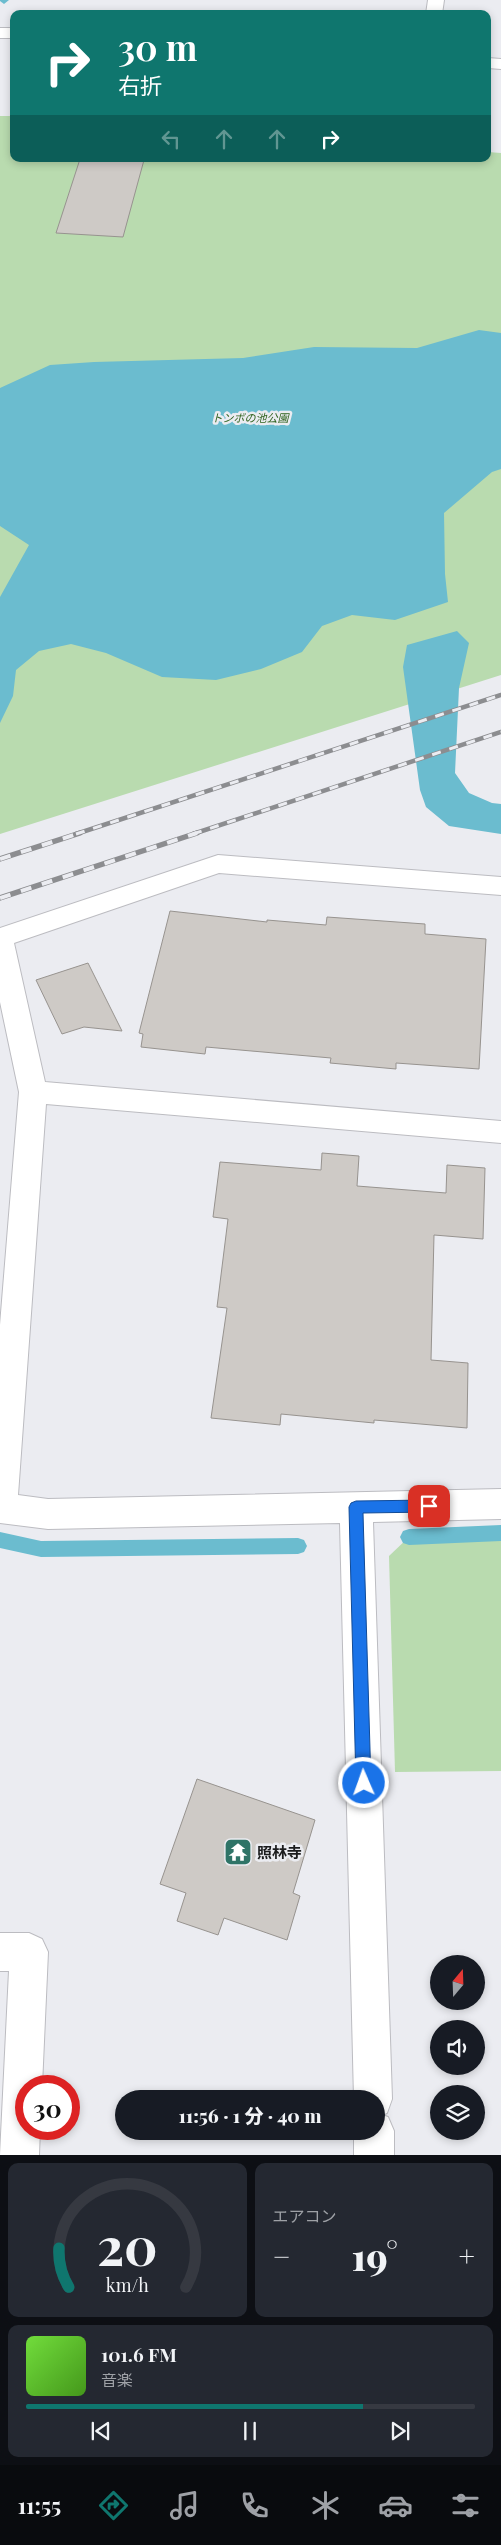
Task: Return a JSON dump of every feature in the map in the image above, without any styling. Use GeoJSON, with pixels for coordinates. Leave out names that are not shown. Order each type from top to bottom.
{"type":"FeatureCollection","features":[{"type":"Feature","properties":{"kind":"street"},"geometry":{"type":"LineString","coordinates":[[501,886],[218,864],[0,939],[33,1092],[1,1508],[48,1514],[501,1504]]}},
{"type":"Feature","properties":{"kind":"street"},"geometry":{"type":"LineString","coordinates":[[33,1092],[501,1132]]}},
{"type":"Feature","properties":{"kind":"street"},"geometry":{"type":"LineString","coordinates":[[356,1507],[373,2090]]}},
{"type":"Feature","properties":{"kind":"street"},"geometry":{"type":"LineString","coordinates":[[0,1952],[29,1952],[19,2155]]}},
{"type":"Feature","properties":{"kind":"street"},"geometry":{"type":"LineString","coordinates":[[374,2140],[374,2155]]}},
{"type":"Feature","properties":{"kind":"green space","name":"トンボの池公園"},"geometry":{"type":"Polygon","coordinates":[[[0,116],[10,116],[10,162],[491,162],[491,152],[501,153],[501,675],[0,834],[0,116]]]}},
{"type":"Feature","properties":{"kind":"green space"},"geometry":{"type":"Polygon","coordinates":[[[501,1533],[501,1771],[395,1772],[389,1556],[409,1537],[501,1533]]]}},
{"type":"Feature","properties":{"kind":"water"},"geometry":{"type":"Polygon","coordinates":[[[479,330],[501,333],[501,469],[492,472],[444,513],[445,574],[448,602],[395,620],[352,615],[322,626],[302,652],[261,669],[216,680],[162,677],[106,653],[71,644],[39,651],[16,670],[13,696],[0,723],[0,597],[29,545],[0,526],[0,388],[50,365],[243,358],[314,347],[417,348],[479,330]]]}},
{"type":"Feature","properties":{"kind":"water"},"geometry":{"type":"Polygon","coordinates":[[[457,631],[469,643],[459,688],[455,773],[469,793],[492,803],[501,804],[501,834],[449,826],[426,807],[420,790],[403,667],[407,645],[457,631]]]}},
{"type":"Feature","properties":{"kind":"building"},"geometry":{"type":"Polygon","coordinates":[[[79,162],[143,162],[123,237],[56,233],[79,162]]]}},
{"type":"Feature","properties":{"kind":"building"},"geometry":{"type":"Polygon","coordinates":[[[170,911],[267,922],[267,920],[326,925],[327,917],[425,924],[425,934],[486,939],[479,1069],[396,1063],[396,1069],[330,1063],[331,1058],[206,1047],[205,1054],[141,1047],[143,1034],[139,1033],[170,911]]]}},
{"type":"Feature","properties":{"kind":"building"},"geometry":{"type":"Polygon","coordinates":[[[88,963],[122,1031],[84,1027],[62,1034],[36,980],[88,963]]]}},
{"type":"Feature","properties":{"kind":"building"},"geometry":{"type":"Polygon","coordinates":[[[322,1153],[359,1156],[357,1186],[446,1193],[447,1165],[485,1168],[483,1239],[434,1235],[431,1360],[468,1363],[467,1428],[374,1420],[374,1423],[281,1414],[280,1425],[211,1418],[227,1308],[217,1307],[228,1219],[213,1217],[220,1162],[321,1170],[322,1153]]]}},
{"type":"Feature","properties":{"kind":"building","name":"照林寺"},"geometry":{"type":"Polygon","coordinates":[[[197,1779],[315,1820],[293,1893],[300,1896],[287,1940],[224,1918],[218,1935],[177,1921],[186,1893],[160,1884],[197,1779]]]}},
{"type":"Feature","properties":{"kind":"waterway"},"geometry":{"type":"LineString","coordinates":[[409,1537],[501,1533]]}},
{"type":"Feature","properties":{"kind":"waterway"},"geometry":{"type":"LineString","coordinates":[[0,1540],[41,1549],[298,1546]]}},
{"type":"Feature","properties":{"kind":"railway"},"geometry":{"type":"LineString","coordinates":[[76,834],[501,695]]}},
{"type":"Feature","properties":{"kind":"railway"},"geometry":{"type":"LineString","coordinates":[[193,834],[501,732]]}},
{"type":"Feature","properties":{"kind":"railway"},"geometry":{"type":"LineString","coordinates":[[0,859],[80,833]]}},
{"type":"Feature","properties":{"kind":"railway"},"geometry":{"type":"LineString","coordinates":[[0,898],[197,833]]}},
{"type":"Feature","properties":{"kind":"place","name":"照林寺"},"geometry":{"type":"Point","coordinates":[238,1852]}},
{"type":"Feature","properties":{"kind":"route"},"geometry":{"type":"LineString","coordinates":[[364,1783],[356,1507],[429,1506]]}}]}
